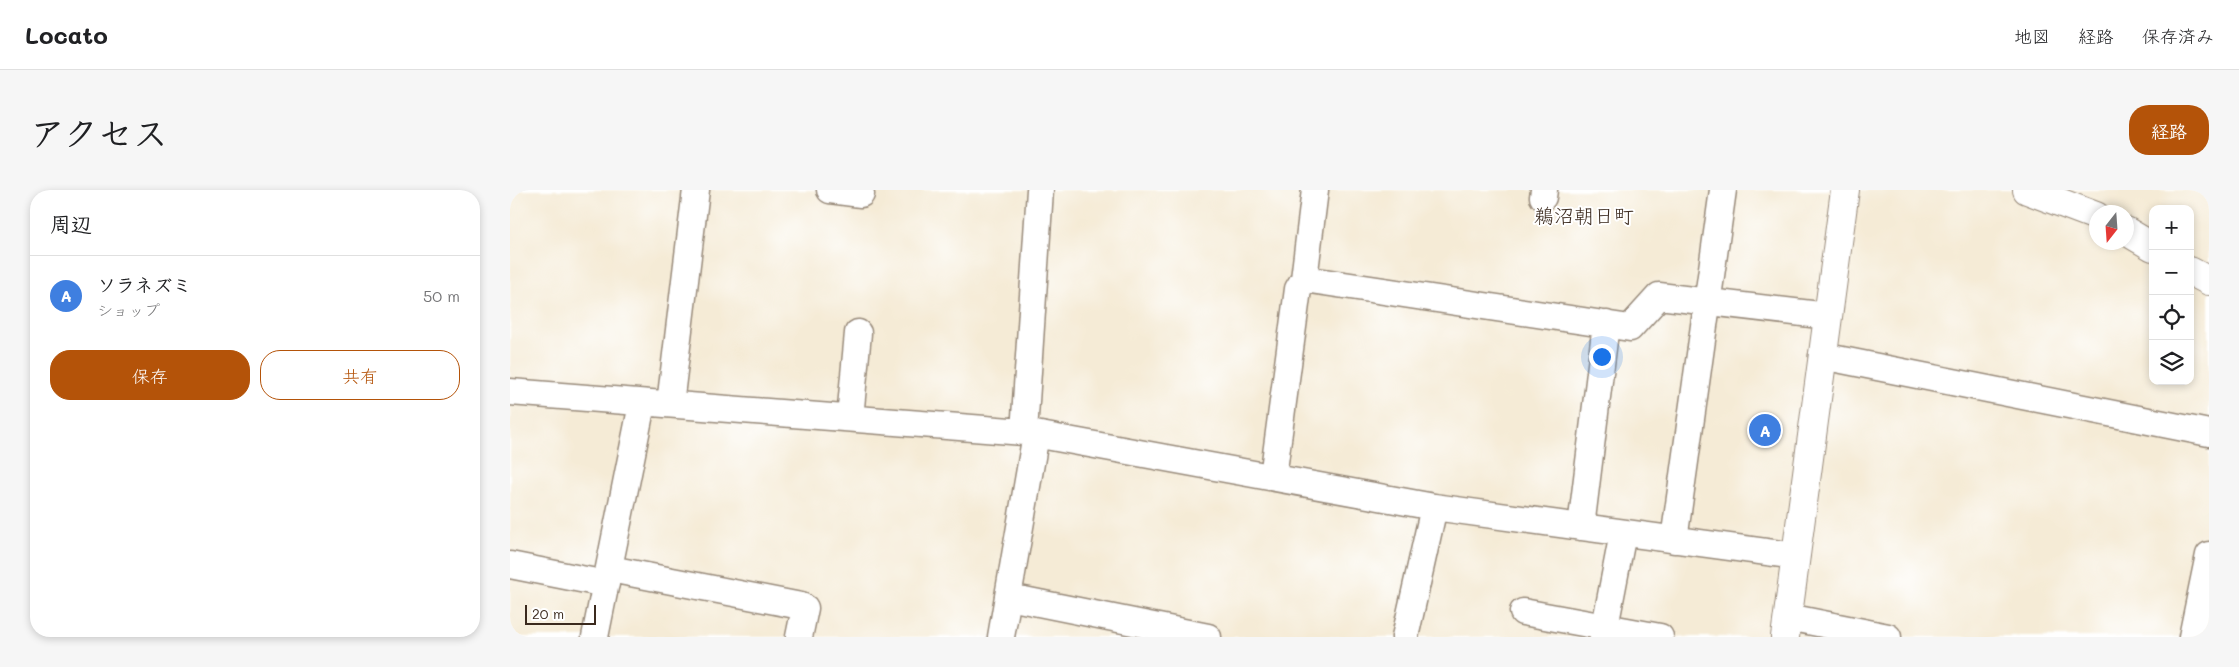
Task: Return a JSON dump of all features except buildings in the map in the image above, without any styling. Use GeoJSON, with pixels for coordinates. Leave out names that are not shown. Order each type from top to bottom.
{"type":"FeatureCollection","features":[{"type":"Feature","properties":{"kind":"street"},"geometry":{"type":"LineString","coordinates":[[670,404],[696,190]]}},
{"type":"Feature","properties":{"kind":"street"},"geometry":{"type":"LineString","coordinates":[[830,190],[861,194]]}},
{"type":"Feature","properties":{"kind":"street"},"geometry":{"type":"LineString","coordinates":[[1001,637],[1009,597],[1030,433],[1040,190]]}},
{"type":"Feature","properties":{"kind":"street"},"geometry":{"type":"LineString","coordinates":[[1272,477],[1298,289],[1304,279],[1315,190]]}},
{"type":"Feature","properties":{"kind":"street"},"geometry":{"type":"LineString","coordinates":[[1674,540],[1723,190]]}},
{"type":"Feature","properties":{"kind":"street"},"geometry":{"type":"LineString","coordinates":[[1845,190],[1787,627],[1888,637]]}},
{"type":"Feature","properties":{"kind":"street"},"geometry":{"type":"LineString","coordinates":[[2027,190],[2089,213]]}},
{"type":"Feature","properties":{"kind":"street"},"geometry":{"type":"LineString","coordinates":[[2134,236],[2149,245]]}},
{"type":"Feature","properties":{"kind":"street"},"geometry":{"type":"LineString","coordinates":[[2194,273],[2209,281]]}},
{"type":"Feature","properties":{"kind":"street"},"geometry":{"type":"LineString","coordinates":[[1304,279],[1630,328],[1660,296],[1828,316]]}},
{"type":"Feature","properties":{"kind":"street"},"geometry":{"type":"LineString","coordinates":[[1581,527],[1606,324]]}},
{"type":"Feature","properties":{"kind":"street"},"geometry":{"type":"LineString","coordinates":[[850,418],[858,333]]}},
{"type":"Feature","properties":{"kind":"street"},"geometry":{"type":"LineString","coordinates":[[1822,356],[2209,434]]}},
{"type":"Feature","properties":{"kind":"street"},"geometry":{"type":"LineString","coordinates":[[510,392],[642,404],[670,404],[1030,433],[1434,507],[1796,556]]}},
{"type":"Feature","properties":{"kind":"street"},"geometry":{"type":"LineString","coordinates":[[595,637],[642,404]]}},
{"type":"Feature","properties":{"kind":"street"},"geometry":{"type":"LineString","coordinates":[[1405,637],[1434,507]]}},
{"type":"Feature","properties":{"kind":"street"},"geometry":{"type":"LineString","coordinates":[[1604,632],[1623,533]]}},
{"type":"Feature","properties":{"kind":"street"},"geometry":{"type":"LineString","coordinates":[[2192,637],[2209,555]]}},
{"type":"Feature","properties":{"kind":"street"},"geometry":{"type":"LineString","coordinates":[[510,565],[608,576],[801,606],[805,608],[800,637]]}},
{"type":"Feature","properties":{"kind":"street"},"geometry":{"type":"LineString","coordinates":[[1009,597],[1208,637]]}},
{"type":"Feature","properties":{"kind":"street"},"geometry":{"type":"LineString","coordinates":[[1523,612],[1604,632],[1660,637]]}},
{"type":"Feature","properties":{"kind":"place","name":"ソラネズミ"},"geometry":{"type":"Point","coordinates":[1765,430]}},
{"type":"Feature","properties":{"kind":"district","name":"鵜沼朝日町"},"geometry":{"type":"Point","coordinates":[1584,216]}}]}
